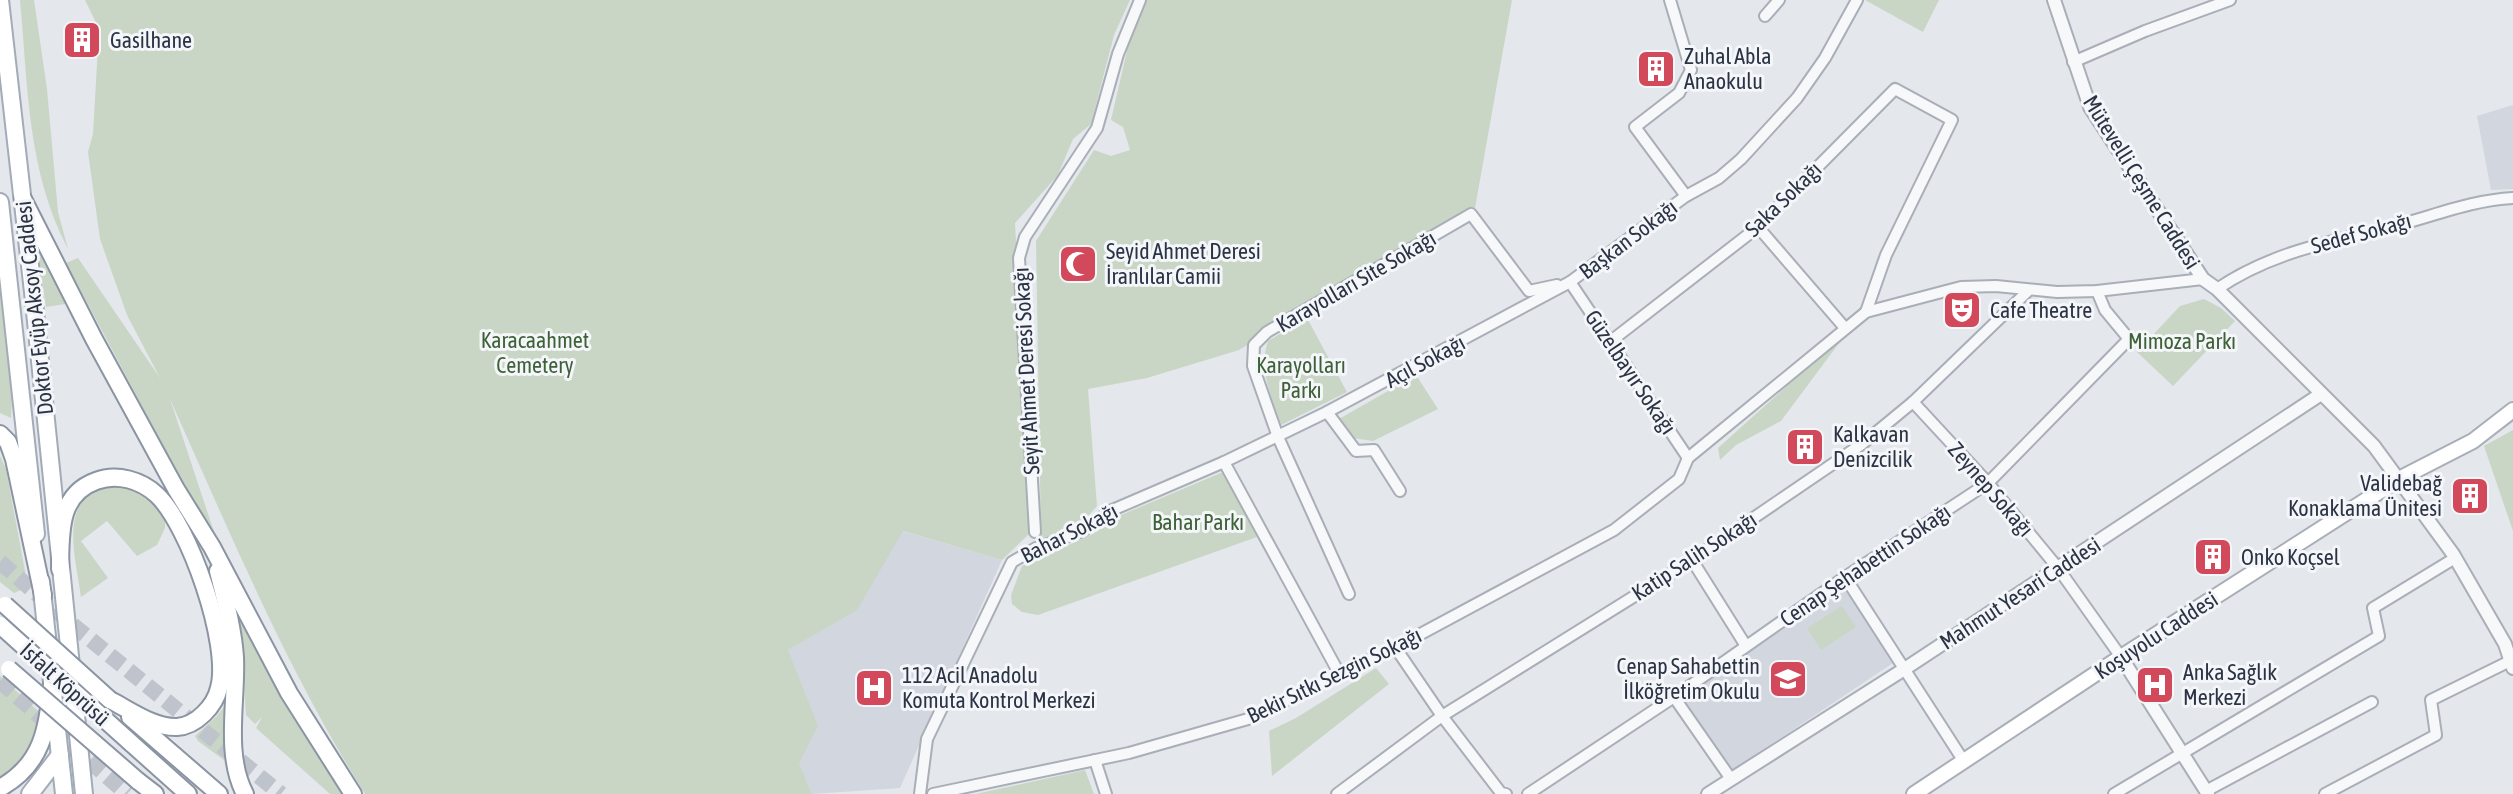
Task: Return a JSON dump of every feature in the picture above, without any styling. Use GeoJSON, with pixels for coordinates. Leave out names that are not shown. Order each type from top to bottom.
{"type":"FeatureCollection","features":[{"type":"Feature","properties":{"kind":"main road","name":"Doktor Eyüp Aksoy Caddesi"},"geometry":{"type":"LineString","coordinates":[[0,0],[60,569]]}},
{"type":"Feature","properties":{"kind":"main road"},"geometry":{"type":"LineString","coordinates":[[23,199],[108,366],[212,547],[289,693],[353,794]]}},
{"type":"Feature","properties":{"kind":"main road","name":"Doktor Eyüp Aksoy Caddesi"},"geometry":{"type":"LineString","coordinates":[[0,202],[64,794]]}},
{"type":"Feature","properties":{"kind":"main road","name":"Koşuyolu Caddesi"},"geometry":{"type":"LineString","coordinates":[[1914,794],[2399,479],[2473,441],[2513,410]]}},
{"type":"Feature","properties":{"kind":"main road"},"geometry":{"type":"LineString","coordinates":[[0,434],[8,442],[14,459],[43,595]]}},
{"type":"Feature","properties":{"kind":"main road"},"geometry":{"type":"LineString","coordinates":[[84,794],[60,569],[62,520],[70,501],[91,482],[119,477],[137,482],[158,496],[188,542],[214,621],[221,665],[219,688],[211,704],[203,715],[189,724],[179,727],[160,725],[110,700]]}},
{"type":"Feature","properties":{"kind":"main road"},"geometry":{"type":"LineString","coordinates":[[212,547],[231,624],[235,655],[234,737],[245,794]]}},
{"type":"Feature","properties":{"kind":"main road","name":"İsfalt Köprüsü"},"geometry":{"type":"LineString","coordinates":[[2,602],[110,700]]}},
{"type":"Feature","properties":{"kind":"main road","name":"İsfalt Köprüsü"},"geometry":{"type":"LineString","coordinates":[[0,625],[188,794]]}},
{"type":"Feature","properties":{"kind":"main road"},"geometry":{"type":"LineString","coordinates":[[3,664],[154,794]]}},
{"type":"Feature","properties":{"kind":"main road"},"geometry":{"type":"LineString","coordinates":[[0,788],[15,780],[34,759],[46,728],[52,684]]}},
{"type":"Feature","properties":{"kind":"main road"},"geometry":{"type":"LineString","coordinates":[[110,700],[219,794]]}},
{"type":"Feature","properties":{"kind":"main road"},"geometry":{"type":"LineString","coordinates":[[30,794],[60,755]]}},
{"type":"Feature","properties":{"kind":"street","name":"Seyit Ahmet Deresi Sokağı"},"geometry":{"type":"LineString","coordinates":[[1035,532],[1019,258],[1025,237],[1097,128],[1118,54],[1140,0]]}},
{"type":"Feature","properties":{"kind":"street","name":"Başkan Sokağı"},"geometry":{"type":"LineString","coordinates":[[1570,282],[1686,196],[1635,127],[1679,93],[1691,70],[1670,0]]}},
{"type":"Feature","properties":{"kind":"street"},"geometry":{"type":"LineString","coordinates":[[1765,16],[1779,0]]}},
{"type":"Feature","properties":{"kind":"street"},"geometry":{"type":"LineString","coordinates":[[1686,196],[1719,178],[1741,159],[1797,98],[1825,58],[1857,0]]}},
{"type":"Feature","properties":{"kind":"street","name":"Mütevelli Çeşme Caddesi"},"geometry":{"type":"LineString","coordinates":[[2054,0],[2073,62],[2099,123],[2203,279],[2217,289],[2374,446],[2455,558],[2505,644],[2512,665]]}},
{"type":"Feature","properties":{"kind":"street"},"geometry":{"type":"LineString","coordinates":[[2073,62],[2230,0]]}},
{"type":"Feature","properties":{"kind":"street","name":"Saka Sokağı"},"geometry":{"type":"LineString","coordinates":[[1611,341],[1758,227],[1895,89],[1952,120],[1886,255],[1866,312]]}},
{"type":"Feature","properties":{"kind":"street","name":"Sedef Sokağı"},"geometry":{"type":"LineString","coordinates":[[2217,289],[2244,271],[2333,239],[2398,225],[2445,210],[2513,198]]}},
{"type":"Feature","properties":{"kind":"street","name":"Karayolları Site Sokağı"},"geometry":{"type":"LineString","coordinates":[[1278,437],[1253,366],[1254,345],[1267,332],[1471,214],[1529,291],[1570,282]]}},
{"type":"Feature","properties":{"kind":"street"},"geometry":{"type":"LineString","coordinates":[[1758,227],[1845,328]]}},
{"type":"Feature","properties":{"kind":"street"},"geometry":{"type":"LineString","coordinates":[[1866,312],[1961,287],[2097,291],[2203,279]]}},
{"type":"Feature","properties":{"kind":"street","name":"Güzelbayır Sokağı"},"geometry":{"type":"LineString","coordinates":[[1570,282],[1688,458]]}},
{"type":"Feature","properties":{"kind":"street","name":"Açıl Sokağı"},"geometry":{"type":"LineString","coordinates":[[1278,437],[1570,282]]}},
{"type":"Feature","properties":{"kind":"street","name":"Katip Salih Sokağı"},"geometry":{"type":"LineString","coordinates":[[1337,794],[1442,716],[1692,560],[1862,444],[1913,402],[2029,290]]}},
{"type":"Feature","properties":{"kind":"street","name":"Cenap Şehabettin Sokağı"},"geometry":{"type":"LineString","coordinates":[[1528,794],[1988,483],[2129,339],[2105,310],[2097,291]]}},
{"type":"Feature","properties":{"kind":"street","name":"Bekir Sıtkı Sezgin Sokağı"},"geometry":{"type":"LineString","coordinates":[[933,794],[1095,760],[1248,719],[1395,647],[1614,530],[1679,479],[1688,458],[1866,312]]}},
{"type":"Feature","properties":{"kind":"street","name":"Mahmut Yesari Caddesi"},"geometry":{"type":"LineString","coordinates":[[1714,792],[2321,394]]}},
{"type":"Feature","properties":{"kind":"street","name":"Zeynep Sokağı"},"geometry":{"type":"LineString","coordinates":[[1913,402],[1988,483],[2058,568],[2121,657]]}},
{"type":"Feature","properties":{"kind":"street"},"geometry":{"type":"LineString","coordinates":[[1327,412],[1356,451],[1374,450],[1400,491]]}},
{"type":"Feature","properties":{"kind":"street"},"geometry":{"type":"LineString","coordinates":[[1340,675],[1224,462],[1278,437],[1349,594]]}},
{"type":"Feature","properties":{"kind":"street","name":"Bahar Sokağı"},"geometry":{"type":"LineString","coordinates":[[920,794],[927,739],[1012,562],[1036,548],[1083,531],[1110,511],[1224,462]]}},
{"type":"Feature","properties":{"kind":"street"},"geometry":{"type":"LineString","coordinates":[[2114,794],[2379,636],[2373,608],[2455,558]]}},
{"type":"Feature","properties":{"kind":"street"},"geometry":{"type":"LineString","coordinates":[[1692,560],[1746,646]]}},
{"type":"Feature","properties":{"kind":"street"},"geometry":{"type":"LineString","coordinates":[[1845,577],[1963,760]]}},
{"type":"Feature","properties":{"kind":"street"},"geometry":{"type":"LineString","coordinates":[[1395,647],[1442,716],[1501,793],[1506,794]]}},
{"type":"Feature","properties":{"kind":"street"},"geometry":{"type":"LineString","coordinates":[[2121,657],[2207,792],[2372,702]]}},
{"type":"Feature","properties":{"kind":"street"},"geometry":{"type":"LineString","coordinates":[[2325,794],[2436,735],[2431,700],[2512,665]]}},
{"type":"Feature","properties":{"kind":"street"},"geometry":{"type":"LineString","coordinates":[[1674,697],[1731,779]]}},
{"type":"Feature","properties":{"kind":"street"},"geometry":{"type":"LineString","coordinates":[[1095,760],[1106,794]]}},
{"type":"Feature","properties":{"kind":"shaded area"},"geometry":{"type":"Polygon","coordinates":[[[2513,105],[2513,189],[2491,190],[2477,116],[2513,105]]]}},
{"type":"Feature","properties":{"kind":"shaded area","name":"112 Acil Anadolu Komuta Kontrol Merkezi"},"geometry":{"type":"Polygon","coordinates":[[[902,531],[1002,560],[900,788],[812,794],[799,764],[788,650],[857,609],[902,531]]]}},
{"type":"Feature","properties":{"kind":"shaded area","name":"Cenap Sahabettin İlköğretim Okulu"},"geometry":{"type":"Polygon","coordinates":[[[1844,585],[1896,661],[1731,771],[1681,698],[1844,585]]]}},
{"type":"Feature","properties":{"kind":"green space"},"geometry":{"type":"Polygon","coordinates":[[[20,0],[34,0],[47,89],[58,212],[68,249],[54,219],[37,159],[20,0]]]}},
{"type":"Feature","properties":{"kind":"green space","name":"Karacaahmet Cemetery"},"geometry":{"type":"Polygon","coordinates":[[[85,0],[1130,0],[1114,35],[1091,124],[1073,139],[1058,175],[1015,223],[1031,532],[1002,560],[903,531],[857,610],[788,650],[818,726],[799,763],[812,794],[365,794],[285,650],[170,399],[215,535],[210,534],[66,263],[78,258],[160,378],[127,315],[100,239],[88,152],[93,134],[99,29],[85,0]]]}},
{"type":"Feature","properties":{"kind":"green space"},"geometry":{"type":"Polygon","coordinates":[[[1146,0],[1512,0],[1475,208],[1239,350],[1147,378],[1088,389],[1097,506],[1078,528],[1041,538],[1036,241],[1094,150],[1111,156],[1130,150],[1123,127],[1111,120],[1130,38],[1146,0]]]}},
{"type":"Feature","properties":{"kind":"green space"},"geometry":{"type":"Polygon","coordinates":[[[1865,0],[1939,0],[1923,32],[1865,0]]]}},
{"type":"Feature","properties":{"kind":"green space"},"geometry":{"type":"Polygon","coordinates":[[[34,228],[65,304],[46,307],[34,228]]]}},
{"type":"Feature","properties":{"kind":"green space"},"geometry":{"type":"Polygon","coordinates":[[[0,274],[12,397],[11,418],[0,413],[0,274]]]}},
{"type":"Feature","properties":{"kind":"green space","name":"Mimoza Parkı"},"geometry":{"type":"Polygon","coordinates":[[[2204,299],[2221,308],[2235,321],[2173,386],[2137,352],[2180,306],[2204,299]]]}},
{"type":"Feature","properties":{"kind":"green space","name":"Karayolları Parkı"},"geometry":{"type":"Polygon","coordinates":[[[1307,318],[1347,392],[1281,425],[1267,383],[1265,352],[1268,341],[1307,318]]]}},
{"type":"Feature","properties":{"kind":"green space"},"geometry":{"type":"Polygon","coordinates":[[[1848,331],[1781,421],[1736,445],[1720,460],[1718,448],[1848,331]]]}},
{"type":"Feature","properties":{"kind":"green space"},"geometry":{"type":"Polygon","coordinates":[[[1416,375],[1438,409],[1373,441],[1353,438],[1339,419],[1416,375]]]}},
{"type":"Feature","properties":{"kind":"green space"},"geometry":{"type":"Polygon","coordinates":[[[2513,430],[2513,531],[2484,446],[2513,430]]]}},
{"type":"Feature","properties":{"kind":"green space"},"geometry":{"type":"Polygon","coordinates":[[[0,456],[6,469],[28,587],[14,593],[0,582],[0,456]]]}},
{"type":"Feature","properties":{"kind":"green space","name":"Bahar Parkı"},"geometry":{"type":"Polygon","coordinates":[[[1223,472],[1257,537],[1038,615],[1022,612],[1012,604],[1011,595],[1022,566],[1093,534],[1114,518],[1223,472]]]}},
{"type":"Feature","properties":{"kind":"green space"},"geometry":{"type":"Polygon","coordinates":[[[118,484],[146,494],[165,518],[165,528],[157,545],[137,556],[107,521],[81,541],[108,578],[81,597],[73,544],[77,511],[85,499],[98,489],[118,484]]]}},
{"type":"Feature","properties":{"kind":"green space"},"geometry":{"type":"Polygon","coordinates":[[[1842,606],[1856,627],[1821,650],[1807,628],[1842,606]]]}},
{"type":"Feature","properties":{"kind":"green space"},"geometry":{"type":"Polygon","coordinates":[[[240,616],[289,709],[346,794],[330,794],[256,728],[262,717],[255,724],[246,715],[240,616]]]}},
{"type":"Feature","properties":{"kind":"green space"},"geometry":{"type":"Polygon","coordinates":[[[1376,668],[1389,684],[1272,776],[1269,731],[1296,718],[1376,668]]]}},
{"type":"Feature","properties":{"kind":"green space"},"geometry":{"type":"Polygon","coordinates":[[[0,676],[39,712],[39,723],[29,750],[0,779],[0,676]]]}},
{"type":"Feature","properties":{"kind":"green space"},"geometry":{"type":"Polygon","coordinates":[[[232,697],[228,763],[195,736],[232,697]]]}},
{"type":"Feature","properties":{"kind":"green space"},"geometry":{"type":"Polygon","coordinates":[[[1085,770],[1094,794],[976,794],[1085,770]]]}},
{"type":"Feature","properties":{"kind":"tunnel"},"geometry":{"type":"LineString","coordinates":[[0,562],[281,794]]}},
{"type":"Feature","properties":{"kind":"tunnel"},"geometry":{"type":"LineString","coordinates":[[0,681],[127,794]]}},
{"type":"Feature","properties":{"kind":"place","name":"Gasilhane"},"geometry":{"type":"Point","coordinates":[82,40]}},
{"type":"Feature","properties":{"kind":"place","name":"Zuhal Abla Anaokulu"},"geometry":{"type":"Point","coordinates":[1656,69]}},
{"type":"Feature","properties":{"kind":"place","name":"Seyid Ahmet Deresi İranlılar Camii"},"geometry":{"type":"Point","coordinates":[1078,264]}},
{"type":"Feature","properties":{"kind":"place","name":"Cafe Theatre"},"geometry":{"type":"Point","coordinates":[1962,310]}},
{"type":"Feature","properties":{"kind":"place","name":"Kalkavan Denizcilik"},"geometry":{"type":"Point","coordinates":[1805,447]}},
{"type":"Feature","properties":{"kind":"place","name":"Validebağ Konaklama Ünitesi"},"geometry":{"type":"Point","coordinates":[2470,496]}},
{"type":"Feature","properties":{"kind":"place","name":"Onko Koçsel"},"geometry":{"type":"Point","coordinates":[2213,557]}},
{"type":"Feature","properties":{"kind":"place","name":"Cenap Sahabettin İlköğretim Okulu"},"geometry":{"type":"Point","coordinates":[1788,679]}},
{"type":"Feature","properties":{"kind":"place","name":"Anka Sağlık Merkezi"},"geometry":{"type":"Point","coordinates":[2155,685]}},
{"type":"Feature","properties":{"kind":"place","name":"112 Acil Anadolu Komuta Kontrol Merkezi"},"geometry":{"type":"Point","coordinates":[874,688]}}]}
